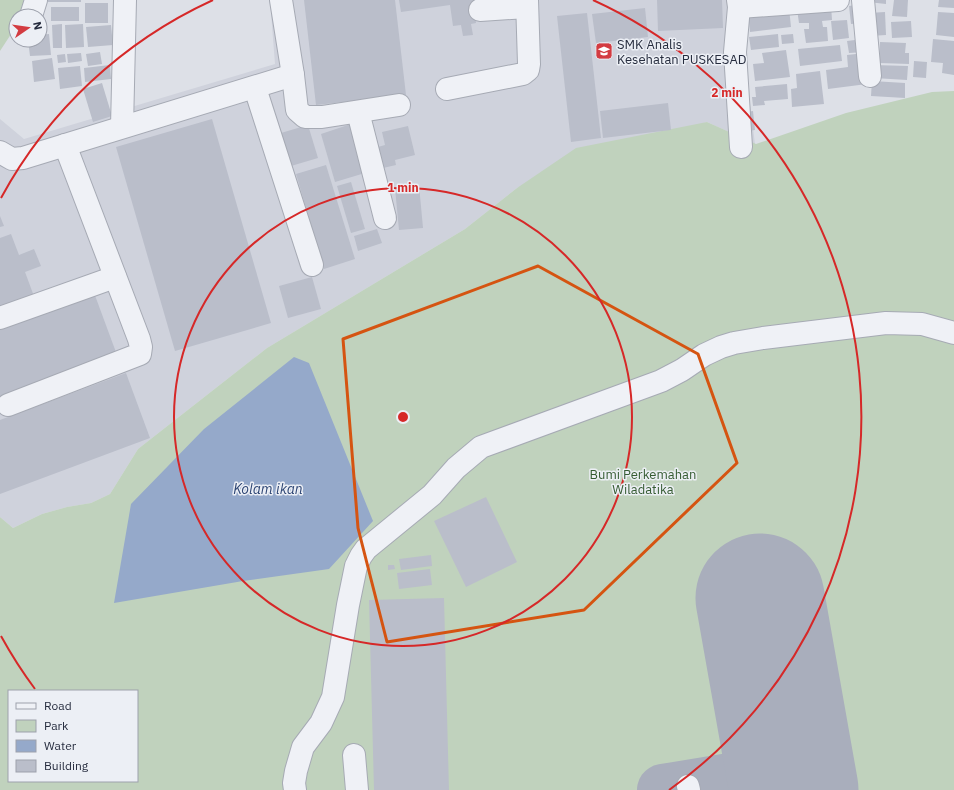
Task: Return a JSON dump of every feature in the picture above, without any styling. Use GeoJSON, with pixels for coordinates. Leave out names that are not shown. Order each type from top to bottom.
{"type":"FeatureCollection","features":[{"type":"Feature","properties":{"kind":"street"},"geometry":{"type":"LineString","coordinates":[[122,127],[125,0]]}},
{"type":"Feature","properties":{"kind":"street"},"geometry":{"type":"LineString","coordinates":[[281,0],[297,110],[305,117],[322,117],[399,105]]}},
{"type":"Feature","properties":{"kind":"street"},"geometry":{"type":"LineString","coordinates":[[741,147],[735,52],[738,3],[838,0]]}},
{"type":"Feature","properties":{"kind":"street"},"geometry":{"type":"LineString","coordinates":[[863,0],[870,76]]}},
{"type":"Feature","properties":{"kind":"street"},"geometry":{"type":"LineString","coordinates":[[447,89],[523,74],[528,70],[527,3],[480,10]]}},
{"type":"Feature","properties":{"kind":"street"},"geometry":{"type":"LineString","coordinates":[[0,152],[12,159],[23,158],[255,88],[293,75]]}},
{"type":"Feature","properties":{"kind":"street"},"geometry":{"type":"LineString","coordinates":[[255,88],[312,265]]}},
{"type":"Feature","properties":{"kind":"street"},"geometry":{"type":"LineString","coordinates":[[358,112],[385,218]]}},
{"type":"Feature","properties":{"kind":"street"},"geometry":{"type":"LineString","coordinates":[[8,405],[140,354],[141,347],[139,339],[65,145]]}},
{"type":"Feature","properties":{"kind":"street"},"geometry":{"type":"LineString","coordinates":[[0,318],[115,277]]}},
{"type":"Feature","properties":{"kind":"street"},"geometry":{"type":"LineString","coordinates":[[295,790],[294,783],[296,770],[303,747],[321,723],[333,698],[348,604],[356,566],[361,556],[372,544],[432,495],[456,468],[481,447],[656,383],[682,370],[704,355],[734,343],[886,323],[922,324],[954,333]]}},
{"type":"Feature","properties":{"kind":"street"},"geometry":{"type":"LineString","coordinates":[[354,755],[357,790]]}},
{"type":"Feature","properties":{"kind":"highlighted area"},"geometry":{"type":"Polygon","coordinates":[[[538,266],[698,354],[737,463],[584,610],[387,642],[358,528],[343,339],[538,266]]]}},
{"type":"Feature","properties":{"kind":"shaded area"},"geometry":{"type":"Polygon","coordinates":[[[270,0],[737,0],[755,144],[707,122],[517,188],[465,229],[267,348],[138,449],[110,494],[91,503],[67,507],[42,514],[13,528],[0,517],[0,119],[24,139],[275,64],[270,0]]]}},
{"type":"Feature","properties":{"kind":"green space"},"geometry":{"type":"Polygon","coordinates":[[[0,0],[27,0],[24,8],[8,8],[8,39],[0,51],[0,0]]]}},
{"type":"Feature","properties":{"kind":"green space","name":"Bumi Perkemahan Wiladatika"},"geometry":{"type":"Polygon","coordinates":[[[954,91],[954,790],[0,790],[0,517],[13,528],[42,514],[67,507],[91,503],[110,494],[138,449],[267,348],[465,229],[517,188],[576,148],[707,122],[756,144],[846,113],[932,92],[954,91]]]}},
{"type":"Feature","properties":{"kind":"water","name":"Kolam ikan"},"geometry":{"type":"Polygon","coordinates":[[[294,357],[309,363],[373,521],[329,569],[243,581],[114,603],[131,504],[204,429],[294,357]]]}},
{"type":"Feature","properties":{"kind":"building"},"geometry":{"type":"Polygon","coordinates":[[[48,0],[81,0],[81,2],[48,2],[48,0]]]}},
{"type":"Feature","properties":{"kind":"building"},"geometry":{"type":"Polygon","coordinates":[[[304,0],[395,0],[406,95],[316,105],[304,0]]]}},
{"type":"Feature","properties":{"kind":"building"},"geometry":{"type":"Polygon","coordinates":[[[399,0],[479,0],[473,2],[476,23],[471,24],[473,35],[463,36],[461,25],[453,26],[450,5],[401,12],[399,0]]]}},
{"type":"Feature","properties":{"kind":"building"},"geometry":{"type":"Polygon","coordinates":[[[657,0],[722,0],[723,28],[658,31],[657,0]]]}},
{"type":"Feature","properties":{"kind":"building"},"geometry":{"type":"Polygon","coordinates":[[[868,0],[886,0],[886,4],[868,2],[868,0]]]}},
{"type":"Feature","properties":{"kind":"building"},"geometry":{"type":"Polygon","coordinates":[[[894,0],[908,0],[907,17],[892,16],[894,0]]]}},
{"type":"Feature","properties":{"kind":"building"},"geometry":{"type":"Polygon","coordinates":[[[939,0],[954,0],[954,8],[938,7],[939,0]]]}},
{"type":"Feature","properties":{"kind":"building"},"geometry":{"type":"Polygon","coordinates":[[[85,3],[108,3],[108,23],[85,23],[85,3]]]}},
{"type":"Feature","properties":{"kind":"building"},"geometry":{"type":"Polygon","coordinates":[[[862,4],[864,23],[851,24],[849,6],[862,4]]]}},
{"type":"Feature","properties":{"kind":"building"},"geometry":{"type":"Polygon","coordinates":[[[831,5],[832,20],[822,21],[823,27],[827,27],[828,41],[806,43],[804,29],[809,29],[809,23],[799,23],[797,9],[831,5]]]}},
{"type":"Feature","properties":{"kind":"building"},"geometry":{"type":"Polygon","coordinates":[[[51,7],[79,7],[79,21],[51,21],[51,7]]]}},
{"type":"Feature","properties":{"kind":"building"},"geometry":{"type":"Polygon","coordinates":[[[645,8],[648,37],[596,43],[592,14],[645,8]]]}},
{"type":"Feature","properties":{"kind":"building"},"geometry":{"type":"Polygon","coordinates":[[[789,8],[791,27],[750,32],[748,12],[789,8]]]}},
{"type":"Feature","properties":{"kind":"building"},"geometry":{"type":"Polygon","coordinates":[[[885,12],[886,35],[870,36],[869,13],[885,12]]]}},
{"type":"Feature","properties":{"kind":"building"},"geometry":{"type":"Polygon","coordinates":[[[938,12],[954,13],[954,37],[936,35],[938,12]]]}},
{"type":"Feature","properties":{"kind":"building"},"geometry":{"type":"Polygon","coordinates":[[[587,13],[601,138],[571,142],[557,16],[587,13]]]}},
{"type":"Feature","properties":{"kind":"building"},"geometry":{"type":"Polygon","coordinates":[[[847,20],[849,38],[833,40],[831,21],[847,20]]]}},
{"type":"Feature","properties":{"kind":"building"},"geometry":{"type":"Polygon","coordinates":[[[911,21],[912,37],[892,38],[891,22],[911,21]]]}},
{"type":"Feature","properties":{"kind":"building"},"geometry":{"type":"Polygon","coordinates":[[[62,24],[62,48],[53,48],[52,25],[62,24]]]}},
{"type":"Feature","properties":{"kind":"building"},"geometry":{"type":"Polygon","coordinates":[[[83,24],[84,47],[66,48],[65,25],[83,24]]]}},
{"type":"Feature","properties":{"kind":"building"},"geometry":{"type":"Polygon","coordinates":[[[111,25],[113,45],[88,47],[86,27],[111,25]]]}},
{"type":"Feature","properties":{"kind":"building"},"geometry":{"type":"Polygon","coordinates":[[[48,34],[51,55],[30,56],[29,48],[48,48],[48,34]]]}},
{"type":"Feature","properties":{"kind":"building"},"geometry":{"type":"Polygon","coordinates":[[[778,34],[779,47],[751,50],[749,37],[778,34]]]}},
{"type":"Feature","properties":{"kind":"building"},"geometry":{"type":"Polygon","coordinates":[[[793,34],[794,43],[782,44],[781,35],[793,34]]]}},
{"type":"Feature","properties":{"kind":"building"},"geometry":{"type":"Polygon","coordinates":[[[863,39],[865,52],[849,53],[847,41],[863,39]]]}},
{"type":"Feature","properties":{"kind":"building"},"geometry":{"type":"Polygon","coordinates":[[[933,39],[954,41],[954,75],[942,73],[943,63],[931,62],[933,39]]]}},
{"type":"Feature","properties":{"kind":"building"},"geometry":{"type":"Polygon","coordinates":[[[880,42],[906,43],[905,53],[909,53],[909,64],[879,63],[880,42]]]}},
{"type":"Feature","properties":{"kind":"building"},"geometry":{"type":"Polygon","coordinates":[[[840,45],[842,61],[800,66],[798,49],[840,45]]]}},
{"type":"Feature","properties":{"kind":"building"},"geometry":{"type":"Polygon","coordinates":[[[786,50],[790,77],[755,81],[753,64],[764,63],[762,53],[786,50]]]}},
{"type":"Feature","properties":{"kind":"building"},"geometry":{"type":"Polygon","coordinates":[[[100,52],[102,64],[88,66],[86,54],[100,52]]]}},
{"type":"Feature","properties":{"kind":"building"},"geometry":{"type":"Polygon","coordinates":[[[81,53],[82,61],[68,63],[67,54],[81,53]]]}},
{"type":"Feature","properties":{"kind":"building"},"geometry":{"type":"Polygon","coordinates":[[[865,53],[867,84],[828,89],[826,70],[848,67],[847,55],[865,53]]]}},
{"type":"Feature","properties":{"kind":"building"},"geometry":{"type":"Polygon","coordinates":[[[65,54],[66,62],[58,63],[57,55],[65,54]]]}},
{"type":"Feature","properties":{"kind":"building"},"geometry":{"type":"Polygon","coordinates":[[[52,58],[55,79],[34,82],[32,61],[52,58]]]}},
{"type":"Feature","properties":{"kind":"building"},"geometry":{"type":"Polygon","coordinates":[[[914,61],[927,62],[926,78],[913,77],[914,61]]]}},
{"type":"Feature","properties":{"kind":"building"},"geometry":{"type":"Polygon","coordinates":[[[110,65],[111,79],[85,82],[84,68],[110,65]]]}},
{"type":"Feature","properties":{"kind":"building"},"geometry":{"type":"Polygon","coordinates":[[[874,65],[908,66],[907,80],[874,78],[874,65]]]}},
{"type":"Feature","properties":{"kind":"building"},"geometry":{"type":"Polygon","coordinates":[[[80,66],[82,86],[60,89],[58,68],[80,66]]]}},
{"type":"Feature","properties":{"kind":"building"},"geometry":{"type":"Polygon","coordinates":[[[820,71],[824,104],[792,107],[791,89],[797,88],[796,74],[820,71]]]}},
{"type":"Feature","properties":{"kind":"building"},"geometry":{"type":"Polygon","coordinates":[[[872,81],[905,83],[905,98],[871,96],[872,81]]]}},
{"type":"Feature","properties":{"kind":"building"},"geometry":{"type":"Polygon","coordinates":[[[102,83],[112,116],[93,122],[83,89],[102,83]]]}},
{"type":"Feature","properties":{"kind":"building"},"geometry":{"type":"Polygon","coordinates":[[[787,84],[788,99],[764,101],[765,105],[753,106],[752,97],[756,97],[755,87],[787,84]]]}},
{"type":"Feature","properties":{"kind":"building"},"geometry":{"type":"Polygon","coordinates":[[[668,103],[671,130],[603,138],[600,111],[668,103]]]}},
{"type":"Feature","properties":{"kind":"building"},"geometry":{"type":"Polygon","coordinates":[[[753,111],[755,130],[742,132],[740,113],[753,111]]]}},
{"type":"Feature","properties":{"kind":"building"},"geometry":{"type":"Polygon","coordinates":[[[212,119],[271,323],[175,351],[116,147],[212,119]]]}},
{"type":"Feature","properties":{"kind":"building"},"geometry":{"type":"Polygon","coordinates":[[[351,124],[365,173],[335,182],[321,134],[351,124]]]}},
{"type":"Feature","properties":{"kind":"building"},"geometry":{"type":"Polygon","coordinates":[[[308,125],[318,158],[291,166],[281,133],[308,125]]]}},
{"type":"Feature","properties":{"kind":"building"},"geometry":{"type":"Polygon","coordinates":[[[408,126],[415,155],[395,160],[396,165],[383,168],[378,147],[385,145],[382,132],[408,126]]]}},
{"type":"Feature","properties":{"kind":"building"},"geometry":{"type":"Polygon","coordinates":[[[326,165],[355,259],[324,269],[296,174],[326,165]]]}},
{"type":"Feature","properties":{"kind":"building"},"geometry":{"type":"Polygon","coordinates":[[[351,182],[365,229],[351,233],[337,186],[351,182]]]}},
{"type":"Feature","properties":{"kind":"building"},"geometry":{"type":"Polygon","coordinates":[[[419,185],[423,228],[399,230],[395,188],[419,185]]]}},
{"type":"Feature","properties":{"kind":"building"},"geometry":{"type":"Polygon","coordinates":[[[0,216],[4,226],[0,227],[0,216]]]}},
{"type":"Feature","properties":{"kind":"building"},"geometry":{"type":"Polygon","coordinates":[[[377,229],[382,243],[358,251],[354,236],[377,229]]]}},
{"type":"Feature","properties":{"kind":"building"},"geometry":{"type":"Polygon","coordinates":[[[11,234],[19,255],[34,249],[41,266],[25,272],[35,299],[0,312],[0,238],[11,234]]]}},
{"type":"Feature","properties":{"kind":"building"},"geometry":{"type":"Polygon","coordinates":[[[312,277],[321,309],[288,318],[279,286],[312,277]]]}},
{"type":"Feature","properties":{"kind":"building"},"geometry":{"type":"Polygon","coordinates":[[[93,290],[117,355],[0,399],[0,325],[93,290]]]}},
{"type":"Feature","properties":{"kind":"building"},"geometry":{"type":"Polygon","coordinates":[[[126,373],[150,438],[0,494],[0,420],[126,373]]]}},
{"type":"Feature","properties":{"kind":"building"},"geometry":{"type":"Polygon","coordinates":[[[486,497],[517,562],[466,587],[434,521],[486,497]]]}},
{"type":"Feature","properties":{"kind":"building"},"geometry":{"type":"Polygon","coordinates":[[[431,555],[432,566],[401,570],[399,559],[431,555]]]}},
{"type":"Feature","properties":{"kind":"building"},"geometry":{"type":"Polygon","coordinates":[[[388,565],[394,565],[395,569],[388,570],[388,565]]]}},
{"type":"Feature","properties":{"kind":"building"},"geometry":{"type":"Polygon","coordinates":[[[430,569],[432,585],[399,589],[397,573],[430,569]]]}},
{"type":"Feature","properties":{"kind":"building"},"geometry":{"type":"Polygon","coordinates":[[[444,598],[449,790],[374,790],[369,600],[444,598]]]}},
{"type":"Feature","properties":{"kind":"taxiway"},"geometry":{"type":"LineString","coordinates":[[663,790],[790,769]]}},
{"type":"Feature","properties":{"kind":"runway"},"geometry":{"type":"LineString","coordinates":[[760,598],[794,790]]}},
{"type":"Feature","properties":{"kind":"place","name":"SMK Analis Kesehatan PUSKESAD"},"geometry":{"type":"Point","coordinates":[604,51]}}]}
